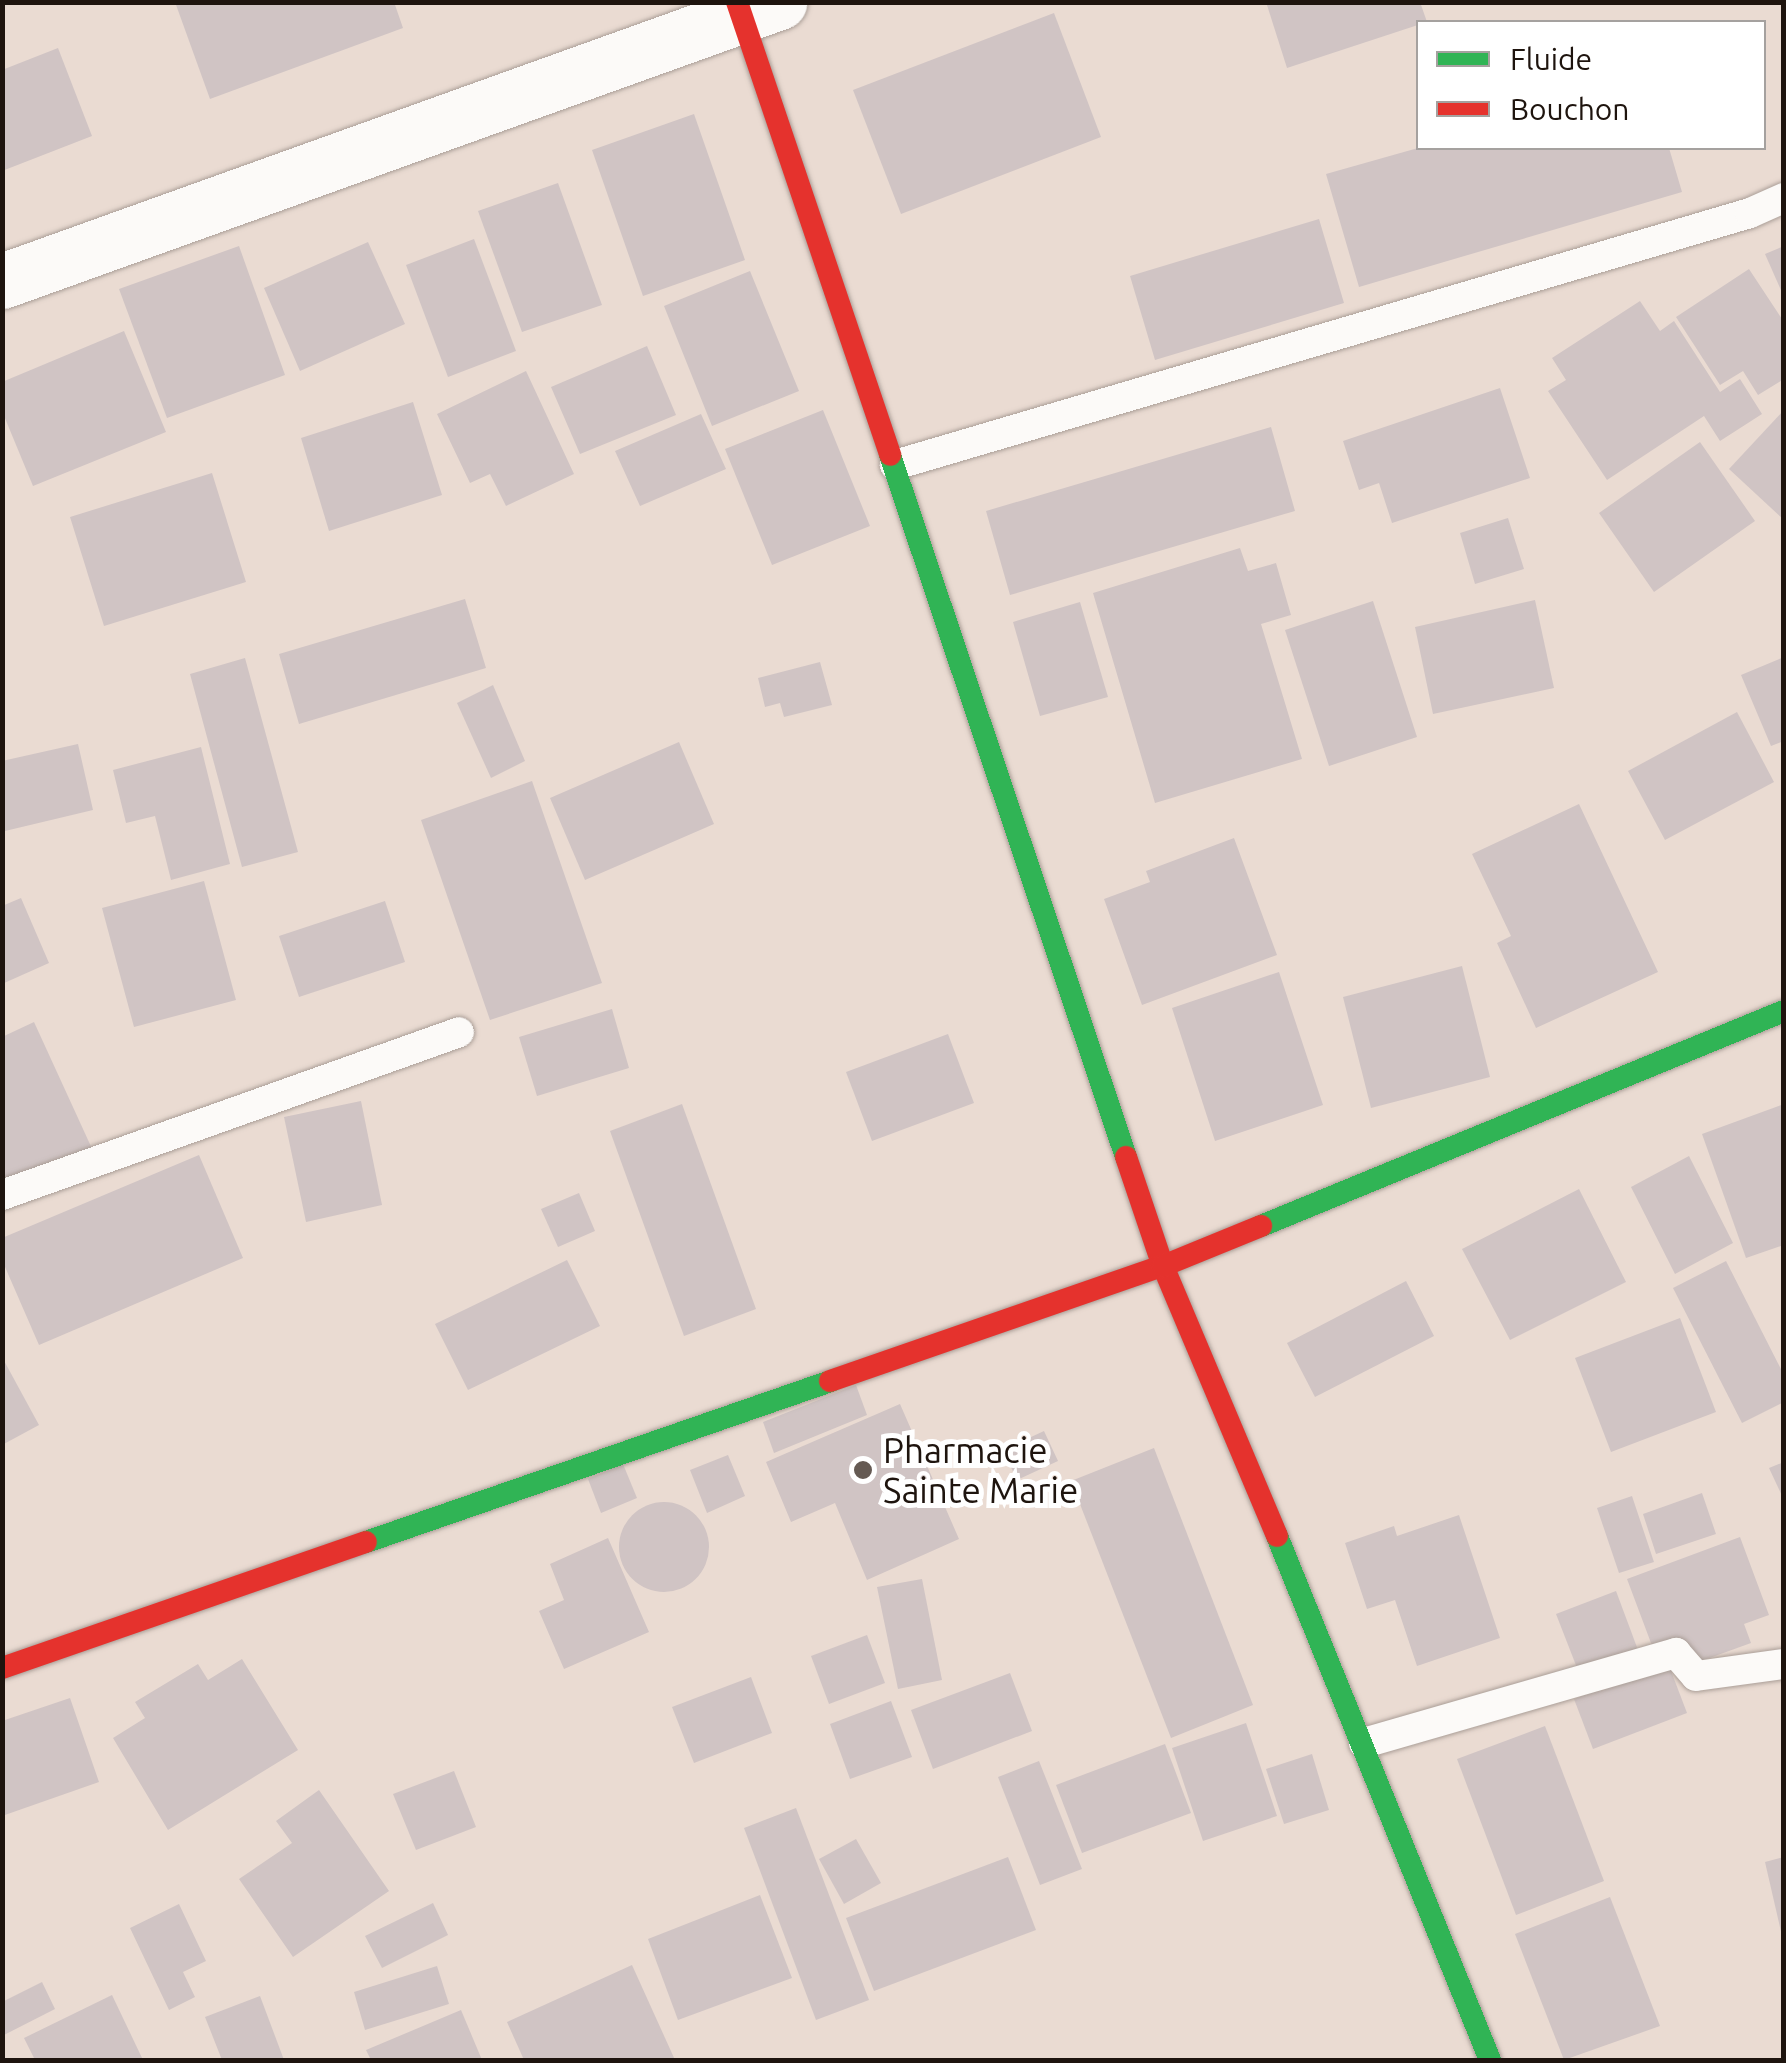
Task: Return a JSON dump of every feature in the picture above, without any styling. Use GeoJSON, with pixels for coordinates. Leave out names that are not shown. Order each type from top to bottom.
{"type":"FeatureCollection","features":[{"type":"Feature","properties":{"kind":"street"},"geometry":{"type":"LineString","coordinates":[[2,281],[753,7],[895,465],[1164,1266],[1364,1743],[1490,2060]]}},
{"type":"Feature","properties":{"kind":"street"},"geometry":{"type":"LineString","coordinates":[[2,1668],[1164,1266],[1784,1011]]}},
{"type":"Feature","properties":{"kind":"lane"},"geometry":{"type":"LineString","coordinates":[[895,465],[1750,213],[1784,198]]}},
{"type":"Feature","properties":{"kind":"lane"},"geometry":{"type":"LineString","coordinates":[[2,1195],[459,1032]]}},
{"type":"Feature","properties":{"kind":"lane"},"geometry":{"type":"LineString","coordinates":[[1364,1743],[1676,1653],[1696,1676],[1784,1664]]}},
{"type":"Feature","properties":{"kind":"building"},"geometry":{"type":"Polygon","coordinates":[[[175,2],[394,2],[403,28],[210,99],[175,2]]]}},
{"type":"Feature","properties":{"kind":"building"},"geometry":{"type":"Polygon","coordinates":[[[1266,2],[1420,2],[1426,20],[1416,20],[1416,26],[1287,68],[1266,2]]]}},
{"type":"Feature","properties":{"kind":"building"},"geometry":{"type":"Polygon","coordinates":[[[1054,13],[1101,137],[901,214],[853,90],[1054,13]]]}},
{"type":"Feature","properties":{"kind":"building"},"geometry":{"type":"Polygon","coordinates":[[[58,48],[92,136],[2,171],[2,70],[58,48]]]}},
{"type":"Feature","properties":{"kind":"building"},"geometry":{"type":"Polygon","coordinates":[[[694,114],[745,260],[643,296],[592,150],[694,114]]]}},
{"type":"Feature","properties":{"kind":"building"},"geometry":{"type":"Polygon","coordinates":[[[1416,149],[1670,150],[1682,192],[1359,287],[1326,174],[1416,149]]]}},
{"type":"Feature","properties":{"kind":"building"},"geometry":{"type":"Polygon","coordinates":[[[558,183],[602,305],[522,332],[478,211],[558,183]]]}},
{"type":"Feature","properties":{"kind":"building"},"geometry":{"type":"Polygon","coordinates":[[[1319,219],[1344,303],[1155,360],[1130,276],[1319,219]]]}},
{"type":"Feature","properties":{"kind":"building"},"geometry":{"type":"Polygon","coordinates":[[[474,239],[516,351],[448,377],[406,265],[474,239]]]}},
{"type":"Feature","properties":{"kind":"building"},"geometry":{"type":"Polygon","coordinates":[[[368,242],[405,324],[300,371],[264,288],[368,242]]]}},
{"type":"Feature","properties":{"kind":"building"},"geometry":{"type":"Polygon","coordinates":[[[239,246],[285,375],[167,418],[119,289],[239,246]]]}},
{"type":"Feature","properties":{"kind":"building"},"geometry":{"type":"Polygon","coordinates":[[[1784,246],[1784,297],[1765,254],[1784,246]]]}},
{"type":"Feature","properties":{"kind":"building"},"geometry":{"type":"Polygon","coordinates":[[[1749,269],[1784,322],[1784,379],[1758,395],[1743,371],[1720,385],[1676,317],[1749,269]]]}},
{"type":"Feature","properties":{"kind":"building"},"geometry":{"type":"Polygon","coordinates":[[[750,271],[799,391],[712,426],[664,306],[750,271]]]}},
{"type":"Feature","properties":{"kind":"building"},"geometry":{"type":"Polygon","coordinates":[[[1640,301],[1660,331],[1674,321],[1720,392],[1740,379],[1762,414],[1720,441],[1704,416],[1607,480],[1548,391],[1566,380],[1552,358],[1640,301]]]}},
{"type":"Feature","properties":{"kind":"building"},"geometry":{"type":"Polygon","coordinates":[[[124,331],[166,432],[33,486],[2,411],[2,382],[124,331]]]}},
{"type":"Feature","properties":{"kind":"building"},"geometry":{"type":"Polygon","coordinates":[[[647,346],[676,415],[580,454],[551,387],[647,346]]]}},
{"type":"Feature","properties":{"kind":"building"},"geometry":{"type":"Polygon","coordinates":[[[526,371],[574,474],[506,506],[490,474],[470,483],[437,414],[526,371]]]}},
{"type":"Feature","properties":{"kind":"building"},"geometry":{"type":"Polygon","coordinates":[[[1500,388],[1530,478],[1392,523],[1379,483],[1359,490],[1343,441],[1500,388]]]}},
{"type":"Feature","properties":{"kind":"building"},"geometry":{"type":"Polygon","coordinates":[[[413,402],[442,495],[329,531],[301,438],[413,402]]]}},
{"type":"Feature","properties":{"kind":"building"},"geometry":{"type":"Polygon","coordinates":[[[823,410],[870,526],[772,565],[725,449],[823,410]]]}},
{"type":"Feature","properties":{"kind":"building"},"geometry":{"type":"Polygon","coordinates":[[[1784,410],[1784,520],[1729,469],[1784,410]]]}},
{"type":"Feature","properties":{"kind":"building"},"geometry":{"type":"Polygon","coordinates":[[[701,414],[726,469],[640,506],[615,451],[701,414]]]}},
{"type":"Feature","properties":{"kind":"building"},"geometry":{"type":"Polygon","coordinates":[[[1271,427],[1295,511],[1010,595],[986,511],[1271,427]]]}},
{"type":"Feature","properties":{"kind":"building"},"geometry":{"type":"Polygon","coordinates":[[[1700,442],[1755,521],[1654,592],[1599,513],[1700,442]]]}},
{"type":"Feature","properties":{"kind":"building"},"geometry":{"type":"Polygon","coordinates":[[[212,473],[246,582],[104,626],[70,517],[212,473]]]}},
{"type":"Feature","properties":{"kind":"building"},"geometry":{"type":"Polygon","coordinates":[[[1508,518],[1524,569],[1475,584],[1460,533],[1508,518]]]}},
{"type":"Feature","properties":{"kind":"building"},"geometry":{"type":"Polygon","coordinates":[[[1240,548],[1248,571],[1276,563],[1291,615],[1261,624],[1302,759],[1155,803],[1093,593],[1240,548]]]}},
{"type":"Feature","properties":{"kind":"building"},"geometry":{"type":"Polygon","coordinates":[[[465,599],[486,668],[299,724],[279,654],[465,599]]]}},
{"type":"Feature","properties":{"kind":"building"},"geometry":{"type":"Polygon","coordinates":[[[1535,600],[1554,688],[1433,714],[1415,627],[1535,600]]]}},
{"type":"Feature","properties":{"kind":"building"},"geometry":{"type":"Polygon","coordinates":[[[1373,601],[1417,737],[1329,766],[1285,630],[1373,601]]]}},
{"type":"Feature","properties":{"kind":"building"},"geometry":{"type":"Polygon","coordinates":[[[1080,602],[1108,697],[1040,716],[1013,622],[1080,602]]]}},
{"type":"Feature","properties":{"kind":"building"},"geometry":{"type":"Polygon","coordinates":[[[1784,657],[1784,741],[1771,746],[1741,675],[1784,657]]]}},
{"type":"Feature","properties":{"kind":"building"},"geometry":{"type":"Polygon","coordinates":[[[245,658],[298,852],[242,867],[190,674],[245,658]]]}},
{"type":"Feature","properties":{"kind":"building"},"geometry":{"type":"Polygon","coordinates":[[[820,662],[832,705],[784,717],[780,703],[765,707],[758,678],[820,662]]]}},
{"type":"Feature","properties":{"kind":"building"},"geometry":{"type":"Polygon","coordinates":[[[493,685],[525,761],[491,778],[457,703],[493,685]]]}},
{"type":"Feature","properties":{"kind":"building"},"geometry":{"type":"Polygon","coordinates":[[[1737,712],[1774,782],[1665,840],[1628,771],[1737,712]]]}},
{"type":"Feature","properties":{"kind":"building"},"geometry":{"type":"Polygon","coordinates":[[[679,742],[714,824],[585,880],[550,798],[679,742]]]}},
{"type":"Feature","properties":{"kind":"building"},"geometry":{"type":"Polygon","coordinates":[[[78,744],[93,810],[5,831],[2,761],[78,744]]]}},
{"type":"Feature","properties":{"kind":"building"},"geometry":{"type":"Polygon","coordinates":[[[201,747],[230,864],[171,880],[155,816],[126,823],[113,770],[201,747]]]}},
{"type":"Feature","properties":{"kind":"building"},"geometry":{"type":"Polygon","coordinates":[[[532,781],[602,983],[490,1020],[421,820],[532,781]]]}},
{"type":"Feature","properties":{"kind":"building"},"geometry":{"type":"Polygon","coordinates":[[[1579,804],[1658,972],[1536,1028],[1497,943],[1511,936],[1472,854],[1579,804]]]}},
{"type":"Feature","properties":{"kind":"building"},"geometry":{"type":"Polygon","coordinates":[[[1234,838],[1277,955],[1142,1005],[1104,899],[1150,882],[1146,871],[1234,838]]]}},
{"type":"Feature","properties":{"kind":"building"},"geometry":{"type":"Polygon","coordinates":[[[204,881],[236,1000],[134,1027],[102,908],[204,881]]]}},
{"type":"Feature","properties":{"kind":"building"},"geometry":{"type":"Polygon","coordinates":[[[21,898],[49,963],[2,984],[2,906],[21,898]]]}},
{"type":"Feature","properties":{"kind":"building"},"geometry":{"type":"Polygon","coordinates":[[[385,901],[405,962],[299,997],[279,936],[385,901]]]}},
{"type":"Feature","properties":{"kind":"building"},"geometry":{"type":"Polygon","coordinates":[[[1462,966],[1490,1077],[1371,1108],[1343,997],[1462,966]]]}},
{"type":"Feature","properties":{"kind":"building"},"geometry":{"type":"Polygon","coordinates":[[[1279,972],[1323,1105],[1215,1141],[1172,1008],[1279,972]]]}},
{"type":"Feature","properties":{"kind":"building"},"geometry":{"type":"Polygon","coordinates":[[[612,1009],[629,1068],[537,1096],[519,1037],[612,1009]]]}},
{"type":"Feature","properties":{"kind":"building"},"geometry":{"type":"Polygon","coordinates":[[[34,1022],[94,1153],[2,1196],[2,1037],[34,1022]]]}},
{"type":"Feature","properties":{"kind":"building"},"geometry":{"type":"Polygon","coordinates":[[[948,1034],[974,1103],[872,1141],[846,1072],[948,1034]]]}},
{"type":"Feature","properties":{"kind":"building"},"geometry":{"type":"Polygon","coordinates":[[[361,1101],[382,1205],[306,1222],[284,1117],[361,1101]]]}},
{"type":"Feature","properties":{"kind":"building"},"geometry":{"type":"Polygon","coordinates":[[[682,1104],[756,1309],[684,1336],[610,1131],[682,1104]]]}},
{"type":"Feature","properties":{"kind":"building"},"geometry":{"type":"Polygon","coordinates":[[[1784,1104],[1784,1245],[1746,1258],[1702,1134],[1784,1104]]]}},
{"type":"Feature","properties":{"kind":"building"},"geometry":{"type":"Polygon","coordinates":[[[199,1155],[243,1258],[39,1345],[2,1260],[2,1238],[199,1155]]]}},
{"type":"Feature","properties":{"kind":"building"},"geometry":{"type":"Polygon","coordinates":[[[1689,1156],[1733,1243],[1675,1274],[1631,1187],[1689,1156]]]}},
{"type":"Feature","properties":{"kind":"building"},"geometry":{"type":"Polygon","coordinates":[[[1579,1189],[1626,1282],[1510,1340],[1462,1249],[1579,1189]]]}},
{"type":"Feature","properties":{"kind":"building"},"geometry":{"type":"Polygon","coordinates":[[[579,1193],[595,1231],[558,1247],[541,1209],[579,1193]]]}},
{"type":"Feature","properties":{"kind":"building"},"geometry":{"type":"Polygon","coordinates":[[[567,1260],[600,1326],[468,1390],[435,1324],[567,1260]]]}},
{"type":"Feature","properties":{"kind":"building"},"geometry":{"type":"Polygon","coordinates":[[[1726,1261],[1784,1375],[1784,1402],[1742,1423],[1673,1288],[1726,1261]]]}},
{"type":"Feature","properties":{"kind":"building"},"geometry":{"type":"Polygon","coordinates":[[[1406,1281],[1434,1336],[1315,1397],[1287,1343],[1406,1281]]]}},
{"type":"Feature","properties":{"kind":"building"},"geometry":{"type":"Polygon","coordinates":[[[1680,1318],[1716,1412],[1611,1452],[1575,1358],[1680,1318]]]}},
{"type":"Feature","properties":{"kind":"building"},"geometry":{"type":"Polygon","coordinates":[[[2,1357],[39,1425],[2,1445],[2,1357]]]}},
{"type":"Feature","properties":{"kind":"building"},"geometry":{"type":"Polygon","coordinates":[[[856,1385],[867,1415],[774,1453],[763,1422],[856,1385]]]}},
{"type":"Feature","properties":{"kind":"building"},"geometry":{"type":"Polygon","coordinates":[[[900,1404],[959,1539],[867,1580],[835,1503],[791,1522],[766,1462],[900,1404]]]}},
{"type":"Feature","properties":{"kind":"building"},"geometry":{"type":"Polygon","coordinates":[[[1044,1431],[1058,1461],[1017,1480],[1003,1450],[1044,1431]]]}},
{"type":"Feature","properties":{"kind":"building"},"geometry":{"type":"Polygon","coordinates":[[[1154,1448],[1253,1705],[1171,1738],[1071,1481],[1154,1448]]]}},
{"type":"Feature","properties":{"kind":"building"},"geometry":{"type":"Polygon","coordinates":[[[728,1455],[745,1496],[707,1513],[690,1470],[728,1455]]]}},
{"type":"Feature","properties":{"kind":"building"},"geometry":{"type":"Polygon","coordinates":[[[1784,1462],[1784,1500],[1769,1468],[1784,1462]]]}},
{"type":"Feature","properties":{"kind":"building"},"geometry":{"type":"Polygon","coordinates":[[[623,1464],[637,1498],[601,1513],[588,1479],[623,1464]]]}},
{"type":"Feature","properties":{"kind":"building"},"geometry":{"type":"Polygon","coordinates":[[[1702,1493],[1716,1534],[1656,1554],[1643,1514],[1702,1493]]]}},
{"type":"Feature","properties":{"kind":"building"},"geometry":{"type":"Polygon","coordinates":[[[1632,1496],[1654,1562],[1619,1573],[1597,1508],[1632,1496]]]}},
{"type":"Feature","properties":{"kind":"building"},"geometry":{"type":"Polygon","coordinates":[[[664,1502],[696,1515],[709,1547],[696,1579],[664,1592],[632,1579],[619,1547],[632,1515],[664,1502]]]}},
{"type":"Feature","properties":{"kind":"building"},"geometry":{"type":"Polygon","coordinates":[[[1459,1515],[1500,1638],[1417,1666],[1395,1600],[1367,1609],[1345,1543],[1394,1526],[1397,1536],[1459,1515]]]}},
{"type":"Feature","properties":{"kind":"building"},"geometry":{"type":"Polygon","coordinates":[[[1740,1537],[1769,1615],[1744,1624],[1751,1643],[1693,1664],[1684,1640],[1654,1651],[1627,1579],[1740,1537]]]}},
{"type":"Feature","properties":{"kind":"building"},"geometry":{"type":"Polygon","coordinates":[[[608,1538],[649,1632],[564,1669],[539,1611],[564,1600],[550,1564],[608,1538]]]}},
{"type":"Feature","properties":{"kind":"building"},"geometry":{"type":"Polygon","coordinates":[[[922,1579],[942,1680],[898,1689],[877,1587],[922,1579]]]}},
{"type":"Feature","properties":{"kind":"building"},"geometry":{"type":"Polygon","coordinates":[[[1616,1591],[1638,1650],[1579,1673],[1556,1614],[1616,1591]]]}},
{"type":"Feature","properties":{"kind":"building"},"geometry":{"type":"Polygon","coordinates":[[[867,1635],[885,1683],[829,1704],[811,1656],[867,1635]]]}},
{"type":"Feature","properties":{"kind":"building"},"geometry":{"type":"Polygon","coordinates":[[[242,1659],[298,1750],[168,1830],[113,1738],[145,1718],[135,1702],[198,1664],[208,1680],[242,1659]]]}},
{"type":"Feature","properties":{"kind":"building"},"geometry":{"type":"Polygon","coordinates":[[[1668,1663],[1687,1713],[1593,1749],[1574,1699],[1668,1663]]]}},
{"type":"Feature","properties":{"kind":"building"},"geometry":{"type":"Polygon","coordinates":[[[1010,1673],[1032,1731],[933,1769],[911,1710],[1010,1673]]]}},
{"type":"Feature","properties":{"kind":"building"},"geometry":{"type":"Polygon","coordinates":[[[751,1677],[772,1733],[694,1763],[672,1707],[751,1677]]]}},
{"type":"Feature","properties":{"kind":"building"},"geometry":{"type":"Polygon","coordinates":[[[70,1698],[99,1782],[2,1816],[2,1721],[70,1698]]]}},
{"type":"Feature","properties":{"kind":"building"},"geometry":{"type":"Polygon","coordinates":[[[891,1701],[912,1757],[850,1779],[830,1724],[891,1701]]]}},
{"type":"Feature","properties":{"kind":"building"},"geometry":{"type":"Polygon","coordinates":[[[1246,1723],[1277,1816],[1203,1841],[1172,1748],[1246,1723]]]}},
{"type":"Feature","properties":{"kind":"building"},"geometry":{"type":"Polygon","coordinates":[[[1545,1726],[1604,1881],[1516,1915],[1457,1759],[1545,1726]]]}},
{"type":"Feature","properties":{"kind":"building"},"geometry":{"type":"Polygon","coordinates":[[[1165,1744],[1191,1813],[1082,1853],[1056,1785],[1165,1744]]]}},
{"type":"Feature","properties":{"kind":"building"},"geometry":{"type":"Polygon","coordinates":[[[1312,1754],[1329,1810],[1284,1824],[1266,1769],[1312,1754]]]}},
{"type":"Feature","properties":{"kind":"building"},"geometry":{"type":"Polygon","coordinates":[[[1039,1761],[1082,1869],[1040,1885],[998,1777],[1039,1761]]]}},
{"type":"Feature","properties":{"kind":"building"},"geometry":{"type":"Polygon","coordinates":[[[454,1771],[476,1827],[416,1850],[393,1794],[454,1771]]]}},
{"type":"Feature","properties":{"kind":"building"},"geometry":{"type":"Polygon","coordinates":[[[319,1790],[389,1891],[293,1957],[239,1879],[292,1843],[276,1821],[319,1790]]]}},
{"type":"Feature","properties":{"kind":"building"},"geometry":{"type":"Polygon","coordinates":[[[796,1808],[869,2000],[816,2020],[744,1828],[796,1808]]]}},
{"type":"Feature","properties":{"kind":"building"},"geometry":{"type":"Polygon","coordinates":[[[856,1839],[881,1883],[844,1904],[819,1859],[856,1839]]]}},
{"type":"Feature","properties":{"kind":"building"},"geometry":{"type":"Polygon","coordinates":[[[1008,1857],[1036,1930],[874,1991],[846,1918],[1008,1857]]]}},
{"type":"Feature","properties":{"kind":"building"},"geometry":{"type":"Polygon","coordinates":[[[1784,1857],[1784,1936],[1782,1936],[1765,1862],[1784,1857]]]}},
{"type":"Feature","properties":{"kind":"building"},"geometry":{"type":"Polygon","coordinates":[[[760,1895],[792,1978],[678,2020],[648,1939],[760,1895]]]}},
{"type":"Feature","properties":{"kind":"building"},"geometry":{"type":"Polygon","coordinates":[[[1610,1897],[1660,2026],[1564,2060],[1515,1934],[1610,1897]]]}},
{"type":"Feature","properties":{"kind":"building"},"geometry":{"type":"Polygon","coordinates":[[[433,1903],[448,1935],[382,1968],[365,1936],[433,1903]]]}},
{"type":"Feature","properties":{"kind":"building"},"geometry":{"type":"Polygon","coordinates":[[[179,1904],[206,1961],[183,1972],[195,1997],[169,2010],[130,1928],[179,1904]]]}},
{"type":"Feature","properties":{"kind":"building"},"geometry":{"type":"Polygon","coordinates":[[[632,1965],[675,2060],[524,2060],[507,2022],[632,1965]]]}},
{"type":"Feature","properties":{"kind":"building"},"geometry":{"type":"Polygon","coordinates":[[[437,1966],[449,2004],[365,2030],[354,1992],[437,1966]]]}},
{"type":"Feature","properties":{"kind":"building"},"geometry":{"type":"Polygon","coordinates":[[[42,1982],[55,2009],[2,2036],[2,2002],[42,1982]]]}},
{"type":"Feature","properties":{"kind":"building"},"geometry":{"type":"Polygon","coordinates":[[[112,1995],[143,2060],[35,2060],[24,2038],[112,1995]]]}},
{"type":"Feature","properties":{"kind":"building"},"geometry":{"type":"Polygon","coordinates":[[[260,1996],[284,2060],[222,2060],[205,2017],[260,1996]]]}},
{"type":"Feature","properties":{"kind":"building"},"geometry":{"type":"Polygon","coordinates":[[[461,2010],[482,2060],[371,2060],[366,2050],[461,2010]]]}},
{"type":"Feature","properties":{"kind":"traffic: fast"},"geometry":{"type":"LineString","coordinates":[[890,455],[1126,1157]]}},
{"type":"Feature","properties":{"kind":"traffic: fast"},"geometry":{"type":"LineString","coordinates":[[1261,1226],[1784,1011]]}},
{"type":"Feature","properties":{"kind":"traffic: fast"},"geometry":{"type":"LineString","coordinates":[[366,1542],[830,1381]]}},
{"type":"Feature","properties":{"kind":"traffic: fast"},"geometry":{"type":"LineString","coordinates":[[1277,1536],[1490,2060]]}},
{"type":"Feature","properties":{"kind":"traffic: jam"},"geometry":{"type":"LineString","coordinates":[[737,2],[890,455]]}},
{"type":"Feature","properties":{"kind":"traffic: jam"},"geometry":{"type":"LineString","coordinates":[[1126,1157],[1163,1266],[1277,1536]]}},
{"type":"Feature","properties":{"kind":"traffic: jam"},"geometry":{"type":"LineString","coordinates":[[830,1381],[1163,1266],[1261,1226]]}},
{"type":"Feature","properties":{"kind":"traffic: jam"},"geometry":{"type":"LineString","coordinates":[[2,1668],[366,1542]]}},
{"type":"Feature","properties":{"kind":"place","name":"Pharmacie Sainte Marie"},"geometry":{"type":"Point","coordinates":[863,1470]}}]}
